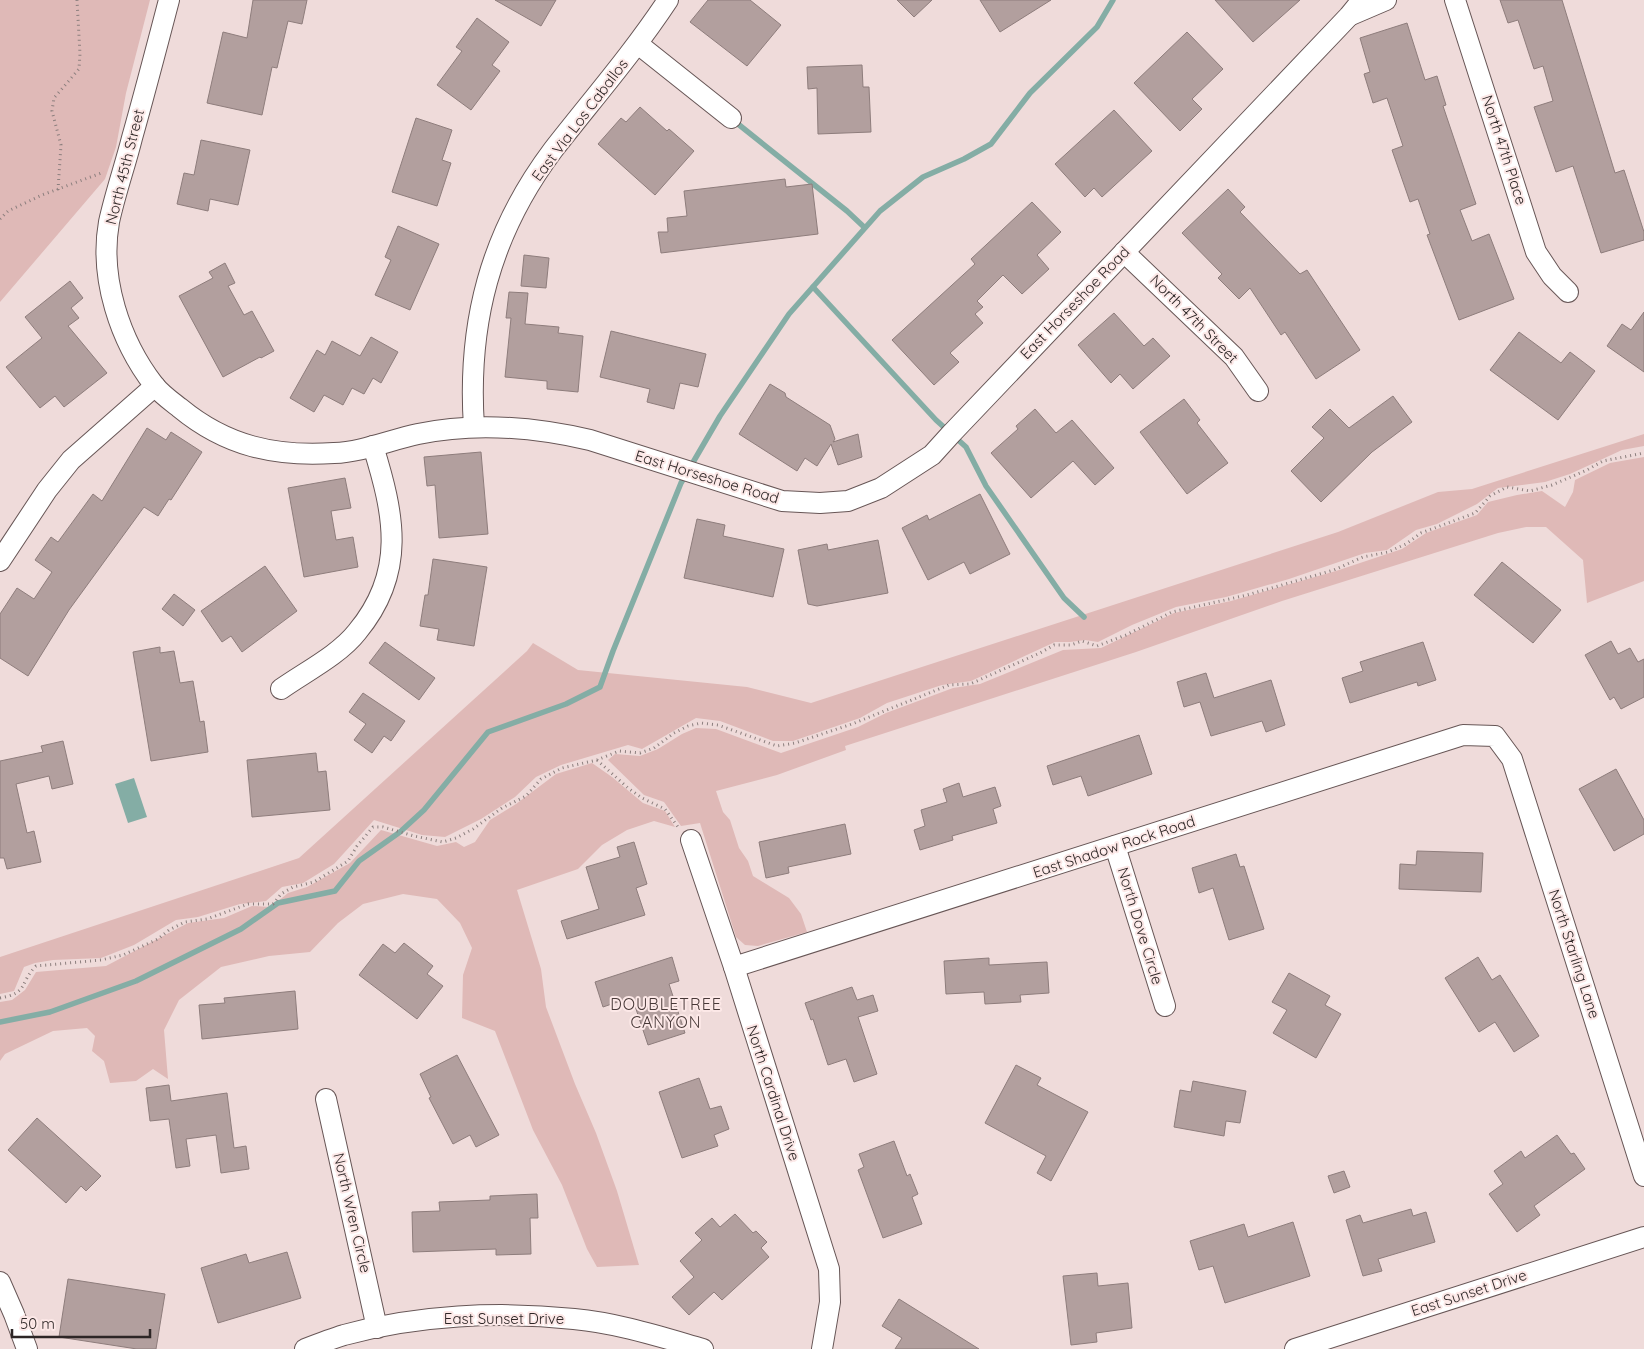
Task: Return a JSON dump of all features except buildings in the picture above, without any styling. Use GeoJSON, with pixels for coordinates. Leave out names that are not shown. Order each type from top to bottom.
{"type":"FeatureCollection","features":[{"type":"Feature","properties":{"kind":"street","name":"North 45th Street"},"geometry":{"type":"LineString","coordinates":[[155,386],[135,357],[120,326],[112,295],[107,262],[109,223],[169,0]]}},
{"type":"Feature","properties":{"kind":"street","name":"East Via Los Caballos"},"geometry":{"type":"LineString","coordinates":[[474,427],[472,396],[473,353],[486,285],[500,241],[520,202],[552,152],[638,44],[668,0]]}},
{"type":"Feature","properties":{"kind":"street","name":"East Horseshoe Road"},"geometry":{"type":"LineString","coordinates":[[155,386],[190,417],[227,438],[253,447],[300,455],[337,453],[419,434],[474,427],[530,428],[558,432],[590,440],[782,501],[820,503],[848,501],[881,488],[932,455],[1349,16],[1362,0]]}},
{"type":"Feature","properties":{"kind":"street","name":"East Horseshoe Road"},"geometry":{"type":"LineString","coordinates":[[1349,16],[1386,0]]}},
{"type":"Feature","properties":{"kind":"street","name":"North 47th Place"},"geometry":{"type":"LineString","coordinates":[[1455,0],[1536,252],[1552,276],[1568,292]]}},
{"type":"Feature","properties":{"kind":"street","name":"East Via Los Caballos"},"geometry":{"type":"LineString","coordinates":[[638,44],[731,118]]}},
{"type":"Feature","properties":{"kind":"street","name":"North 47th Street"},"geometry":{"type":"LineString","coordinates":[[1124,252],[1234,357],[1258,391]]}},
{"type":"Feature","properties":{"kind":"street"},"geometry":{"type":"LineString","coordinates":[[0,562],[47,490],[71,460],[155,386]]}},
{"type":"Feature","properties":{"kind":"street"},"geometry":{"type":"LineString","coordinates":[[281,689],[333,654],[356,633],[375,605],[386,581],[391,557],[391,513],[386,485],[373,446]]}},
{"type":"Feature","properties":{"kind":"street","name":"East Shadow Rock Road"},"geometry":{"type":"LineString","coordinates":[[734,967],[1463,735],[1495,736]]}},
{"type":"Feature","properties":{"kind":"street","name":"North Starling Lane"},"geometry":{"type":"LineString","coordinates":[[1495,736],[1512,759],[1644,1176]]}},
{"type":"Feature","properties":{"kind":"street","name":"North Cardinal Drive"},"geometry":{"type":"LineString","coordinates":[[691,840],[734,967],[829,1269],[830,1302],[822,1349]]}},
{"type":"Feature","properties":{"kind":"street","name":"North Dove Circle"},"geometry":{"type":"LineString","coordinates":[[1115,846],[1165,1006]]}},
{"type":"Feature","properties":{"kind":"street","name":"North Wren Circle"},"geometry":{"type":"LineString","coordinates":[[326,1099],[377,1328]]}},
{"type":"Feature","properties":{"kind":"street","name":"East Sunset Drive"},"geometry":{"type":"LineString","coordinates":[[1295,1349],[1644,1237]]}},
{"type":"Feature","properties":{"kind":"street"},"geometry":{"type":"LineString","coordinates":[[0,1282],[27,1349]]}},
{"type":"Feature","properties":{"kind":"street","name":"East Sunset Drive"},"geometry":{"type":"LineString","coordinates":[[305,1349],[344,1335],[418,1320],[482,1316],[575,1319],[639,1331],[703,1349]]}},
{"type":"Feature","properties":{"kind":"path"},"geometry":{"type":"LineString","coordinates":[[58,190],[61,145],[52,111],[54,98],[79,69],[78,0]]}},
{"type":"Feature","properties":{"kind":"path"},"geometry":{"type":"LineString","coordinates":[[0,219],[8,211],[42,195],[125,166]]}},
{"type":"Feature","properties":{"kind":"path"},"geometry":{"type":"LineString","coordinates":[[0,998],[14,996],[25,985],[30,973],[36,966],[101,960],[123,955],[158,939],[169,930],[185,922],[207,919],[248,904],[273,904],[292,887],[314,882],[348,861],[357,846],[373,827],[383,827],[442,842],[456,838],[473,829],[502,808],[526,796],[541,779],[562,768],[598,760],[618,751],[640,753],[654,748],[674,733],[688,726],[701,723],[718,725],[777,746],[795,744],[852,724],[949,685],[970,684],[1040,654],[1054,645],[1071,646],[1082,642],[1097,646],[1126,635],[1172,612],[1248,595],[1334,570],[1363,557],[1388,552],[1406,544],[1422,533],[1475,513],[1490,496],[1507,487],[1530,491],[1552,485],[1603,461],[1644,453]]}},
{"type":"Feature","properties":{"kind":"path"},"geometry":{"type":"LineString","coordinates":[[598,760],[628,788],[642,798],[665,808],[674,822],[691,840]]}},
{"type":"Feature","properties":{"kind":"shaded area"},"geometry":{"type":"Polygon","coordinates":[[[0,0],[150,0],[126,93],[116,147],[105,179],[0,302],[0,0]]]}},
{"type":"Feature","properties":{"kind":"shaded area"},"geometry":{"type":"Polygon","coordinates":[[[1644,434],[1644,446],[1622,450],[1570,474],[1545,482],[1498,488],[1477,504],[1437,524],[1416,530],[1387,550],[1365,553],[1289,579],[1226,597],[1176,607],[1132,625],[1098,642],[1085,640],[1055,642],[971,681],[942,685],[887,703],[860,718],[793,741],[773,741],[720,721],[696,718],[642,749],[628,745],[561,765],[536,777],[515,797],[481,819],[445,837],[422,835],[374,820],[334,864],[303,883],[282,887],[266,901],[240,904],[198,917],[176,920],[134,945],[101,958],[53,960],[35,963],[24,967],[14,991],[0,994],[0,957],[299,858],[527,651],[533,643],[578,670],[747,687],[811,703],[1338,532],[1438,492],[1472,489],[1644,434]]]}},
{"type":"Feature","properties":{"kind":"shaded area"},"geometry":{"type":"Polygon","coordinates":[[[1644,457],[1644,581],[1587,603],[1583,560],[1546,527],[1526,527],[1498,533],[1282,601],[1136,652],[845,746],[846,750],[777,775],[716,791],[723,812],[730,820],[739,848],[748,861],[753,876],[789,898],[801,914],[807,932],[758,946],[745,945],[736,937],[700,823],[681,826],[664,802],[644,795],[608,760],[615,754],[640,756],[658,749],[682,734],[696,728],[716,729],[781,753],[858,727],[886,713],[953,688],[980,684],[1063,650],[1101,648],[1174,613],[1231,601],[1336,571],[1402,549],[1426,533],[1477,515],[1488,502],[1542,491],[1565,507],[1573,492],[1575,480],[1610,463],[1644,457]]]}},
{"type":"Feature","properties":{"kind":"shaded area"},"geometry":{"type":"Polygon","coordinates":[[[592,763],[643,803],[665,811],[675,827],[654,821],[627,830],[602,845],[578,869],[517,890],[541,969],[546,1007],[617,1191],[639,1265],[597,1267],[587,1249],[562,1185],[533,1130],[495,1031],[462,1018],[463,975],[472,948],[460,923],[437,899],[403,894],[363,904],[338,923],[310,952],[269,956],[221,967],[179,1000],[164,1030],[168,1079],[153,1069],[136,1081],[110,1083],[104,1061],[92,1051],[95,1036],[87,1028],[53,1031],[5,1054],[0,1061],[0,1002],[12,1000],[25,990],[36,972],[106,966],[188,923],[224,918],[252,906],[271,907],[288,893],[307,887],[350,863],[381,830],[437,846],[456,842],[464,847],[475,842],[490,820],[516,804],[556,774],[592,763]]]}},
{"type":"Feature","properties":{"kind":"water"},"geometry":{"type":"Polygon","coordinates":[[[134,778],[147,817],[128,823],[115,784],[134,778]]]}},
{"type":"Feature","properties":{"kind":"waterway"},"geometry":{"type":"LineString","coordinates":[[0,1022],[50,1012],[136,981],[241,929],[278,903],[335,891],[359,861],[400,832],[424,810],[488,732],[566,704],[600,687],[681,483],[720,416],[789,314],[880,211],[923,177],[964,159],[991,144],[1030,93],[1097,27],[1113,0]]}},
{"type":"Feature","properties":{"kind":"waterway"},"geometry":{"type":"LineString","coordinates":[[733,120],[847,211],[864,227]]}},
{"type":"Feature","properties":{"kind":"waterway"},"geometry":{"type":"LineString","coordinates":[[813,287],[936,420],[966,447],[986,486],[1064,598],[1084,617]]}},
{"type":"Feature","properties":{"kind":"district","name":"DOUBLETREE CANYON"},"geometry":{"type":"Point","coordinates":[666,1013]}}]}
